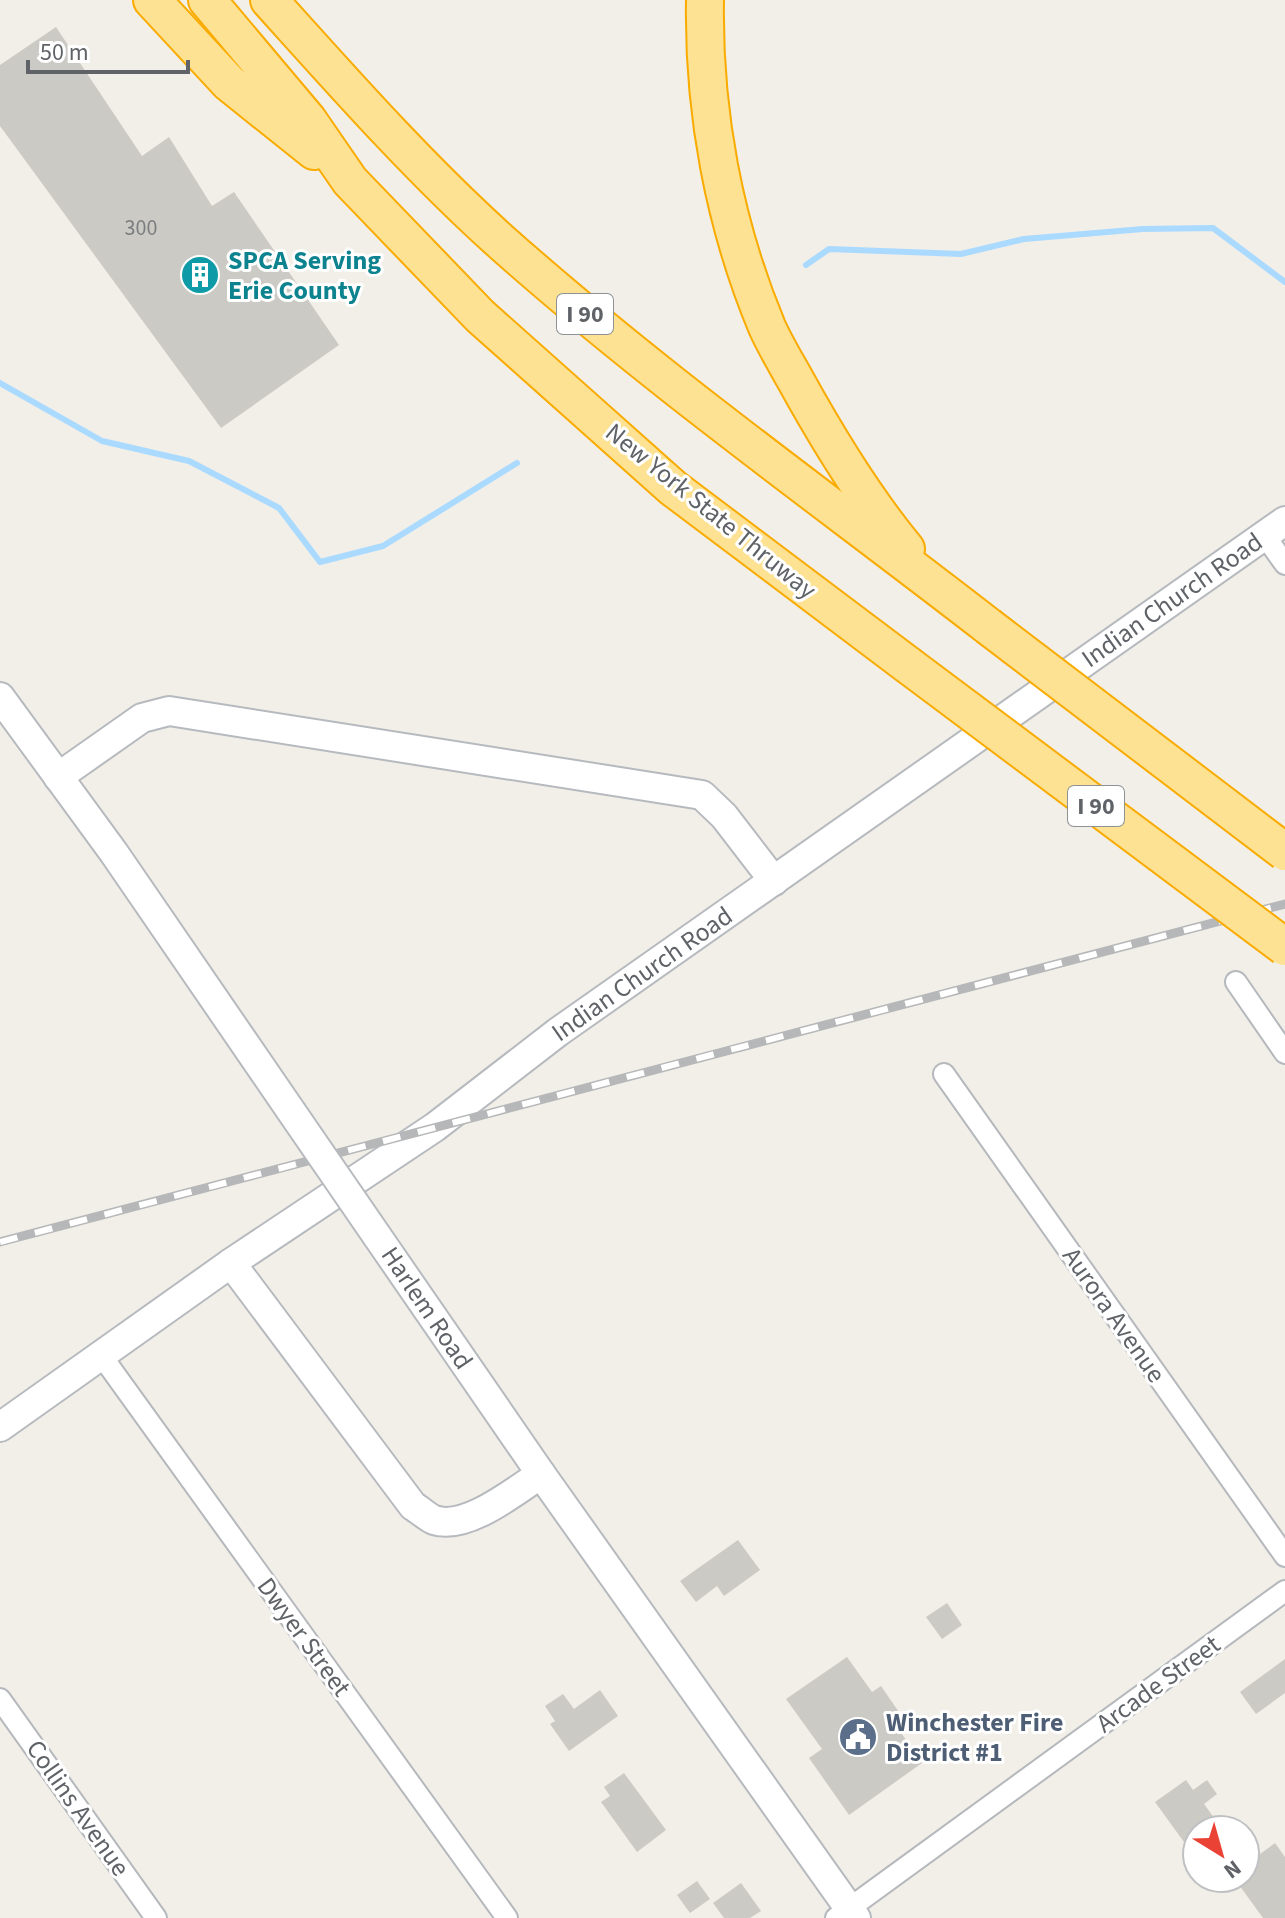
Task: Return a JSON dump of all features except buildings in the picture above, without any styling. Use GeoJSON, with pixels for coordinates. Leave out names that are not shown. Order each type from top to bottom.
{"type":"FeatureCollection","features":[{"type":"Feature","properties":{"kind":"highway"},"geometry":{"type":"LineString","coordinates":[[152,0],[229,83],[350,181]]}},
{"type":"Feature","properties":{"kind":"highway","name":"New York State Thruway"},"geometry":{"type":"LineString","coordinates":[[207,0],[308,120],[350,181],[480,316],[673,488],[1285,947]]}},
{"type":"Feature","properties":{"kind":"highway","name":"I 90"},"geometry":{"type":"LineString","coordinates":[[269,0],[385,129],[497,238],[693,402],[1285,852]]}},
{"type":"Feature","properties":{"kind":"highway"},"geometry":{"type":"LineString","coordinates":[[705,0],[704,49],[710,120],[743,264],[768,330],[815,416],[856,481],[888,527],[937,587]]}},
{"type":"Feature","properties":{"kind":"main road","name":"Indian Church Road"},"geometry":{"type":"LineString","coordinates":[[0,1427],[231,1263],[435,1127],[558,1032],[1275,528]]}},
{"type":"Feature","properties":{"kind":"main road","name":"Harlem Road"},"geometry":{"type":"LineString","coordinates":[[0,697],[291,1111],[847,1915]]}},
{"type":"Feature","properties":{"kind":"main road"},"geometry":{"type":"LineString","coordinates":[[58,777],[142,718],[169,711],[702,795],[724,816],[774,881]]}},
{"type":"Feature","properties":{"kind":"main road"},"geometry":{"type":"LineString","coordinates":[[231,1263],[413,1506],[435,1520],[457,1522],[489,1508],[541,1474]]}},
{"type":"Feature","properties":{"kind":"street"},"geometry":{"type":"LineString","coordinates":[[1275,528],[1285,564]]}},
{"type":"Feature","properties":{"kind":"street"},"geometry":{"type":"LineString","coordinates":[[1236,982],[1285,1053]]}},
{"type":"Feature","properties":{"kind":"street","name":"Aurora Avenue"},"geometry":{"type":"LineString","coordinates":[[944,1074],[1285,1556]]}},
{"type":"Feature","properties":{"kind":"street","name":"Dwyer Street"},"geometry":{"type":"LineString","coordinates":[[101,1355],[507,1918]]}},
{"type":"Feature","properties":{"kind":"street","name":"Arcade Street"},"geometry":{"type":"LineString","coordinates":[[847,1915],[1285,1591]]}},
{"type":"Feature","properties":{"kind":"street","name":"Collins Avenue"},"geometry":{"type":"LineString","coordinates":[[0,1699],[156,1918]]}},
{"type":"Feature","properties":{"kind":"waterway"},"geometry":{"type":"LineString","coordinates":[[806,265],[829,249],[961,254],[1024,239],[1143,229],[1213,228],[1285,282]]}},
{"type":"Feature","properties":{"kind":"waterway"},"geometry":{"type":"LineString","coordinates":[[0,383],[102,441],[189,461],[279,508],[320,562],[383,546],[517,463]]}},
{"type":"Feature","properties":{"kind":"railway"},"geometry":{"type":"LineString","coordinates":[[0,1242],[1285,904]]}},
{"type":"Feature","properties":{"kind":"place","name":"SPCA Serving Erie County"},"geometry":{"type":"Point","coordinates":[200,275]}},
{"type":"Feature","properties":{"kind":"place","name":"Winchester Fire District #1"},"geometry":{"type":"Point","coordinates":[858,1737]}}]}
